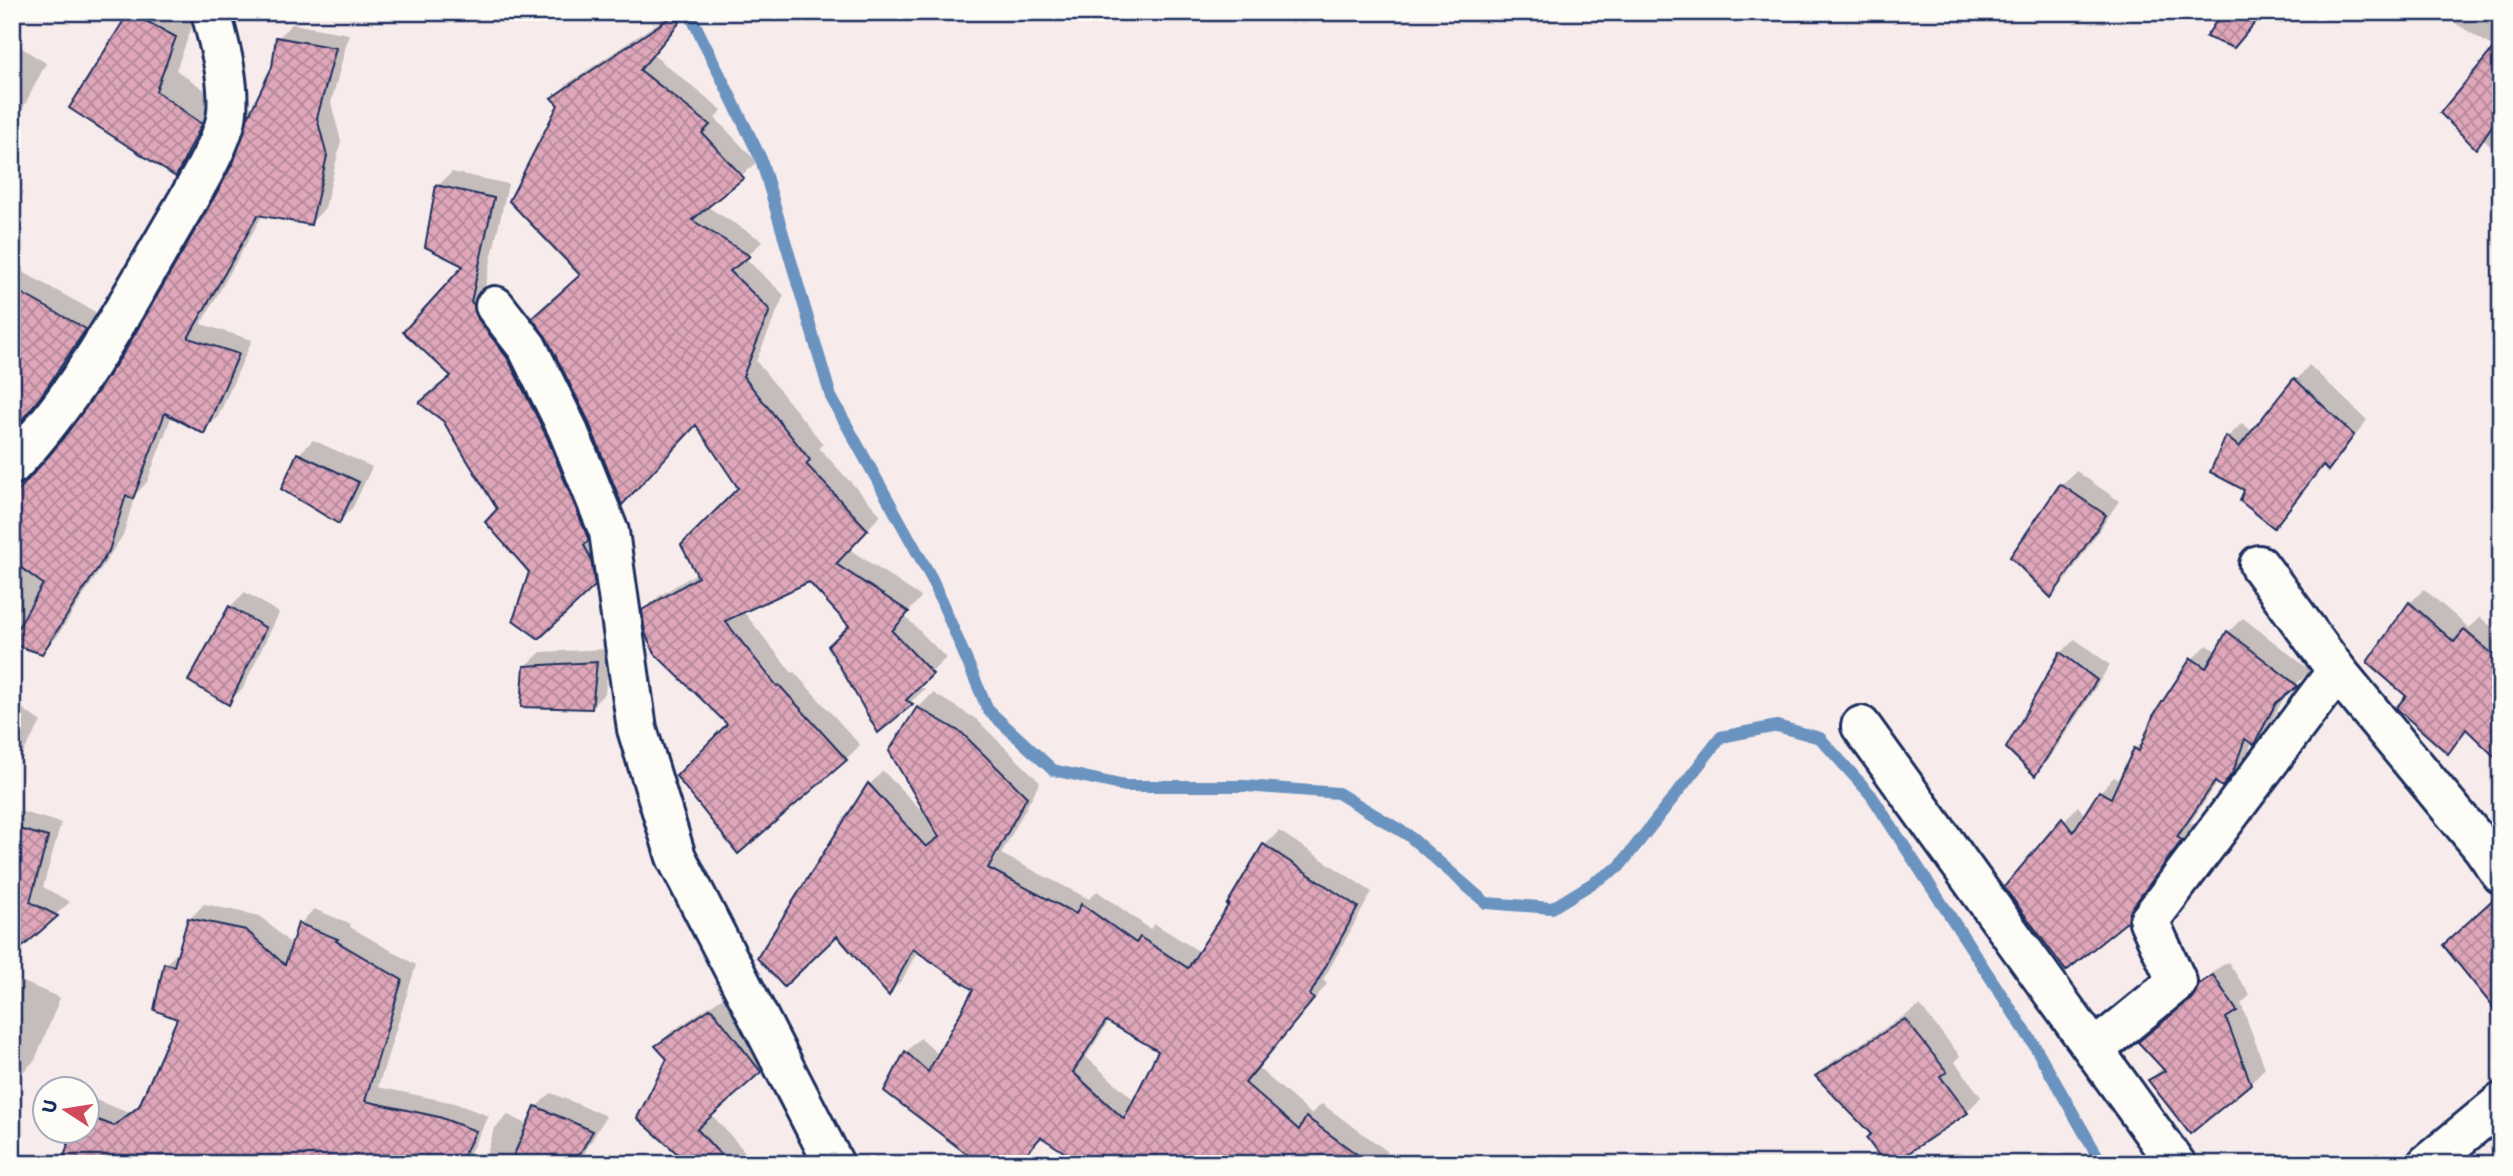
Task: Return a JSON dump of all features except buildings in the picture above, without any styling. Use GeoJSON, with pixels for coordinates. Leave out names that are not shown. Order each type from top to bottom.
{"type":"FeatureCollection","features":[{"type":"Feature","properties":{"kind":"street"},"geometry":{"type":"LineString","coordinates":[[12,465],[44,431],[112,331],[214,151],[228,113],[224,65],[211,12]]}},
{"type":"Feature","properties":{"kind":"street"},"geometry":{"type":"LineString","coordinates":[[495,306],[527,347],[567,428],[609,532],[637,729],[676,857],[834,1164]]}},
{"type":"Feature","properties":{"kind":"street"},"geometry":{"type":"LineString","coordinates":[[2259,565],[2337,671],[2483,848],[2501,874]]}},
{"type":"Feature","properties":{"kind":"street"},"geometry":{"type":"LineString","coordinates":[[2095,1049],[2177,982],[2149,921],[2337,671]]}},
{"type":"Feature","properties":{"kind":"street"},"geometry":{"type":"LineString","coordinates":[[1861,726],[2176,1164]]}},
{"type":"Feature","properties":{"kind":"street"},"geometry":{"type":"LineString","coordinates":[[2427,1164],[2501,1103]]}},
{"type":"Feature","properties":{"kind":"waterway"},"geometry":{"type":"LineString","coordinates":[[689,12],[761,159],[831,397],[932,579],[988,710],[1053,770],[1125,786],[1245,786],[1338,793],[1408,835],[1486,903],[1552,908],[1619,867],[1721,737],[1777,726],[1820,738],[1871,795],[2033,1043],[2102,1164]]}}]}
